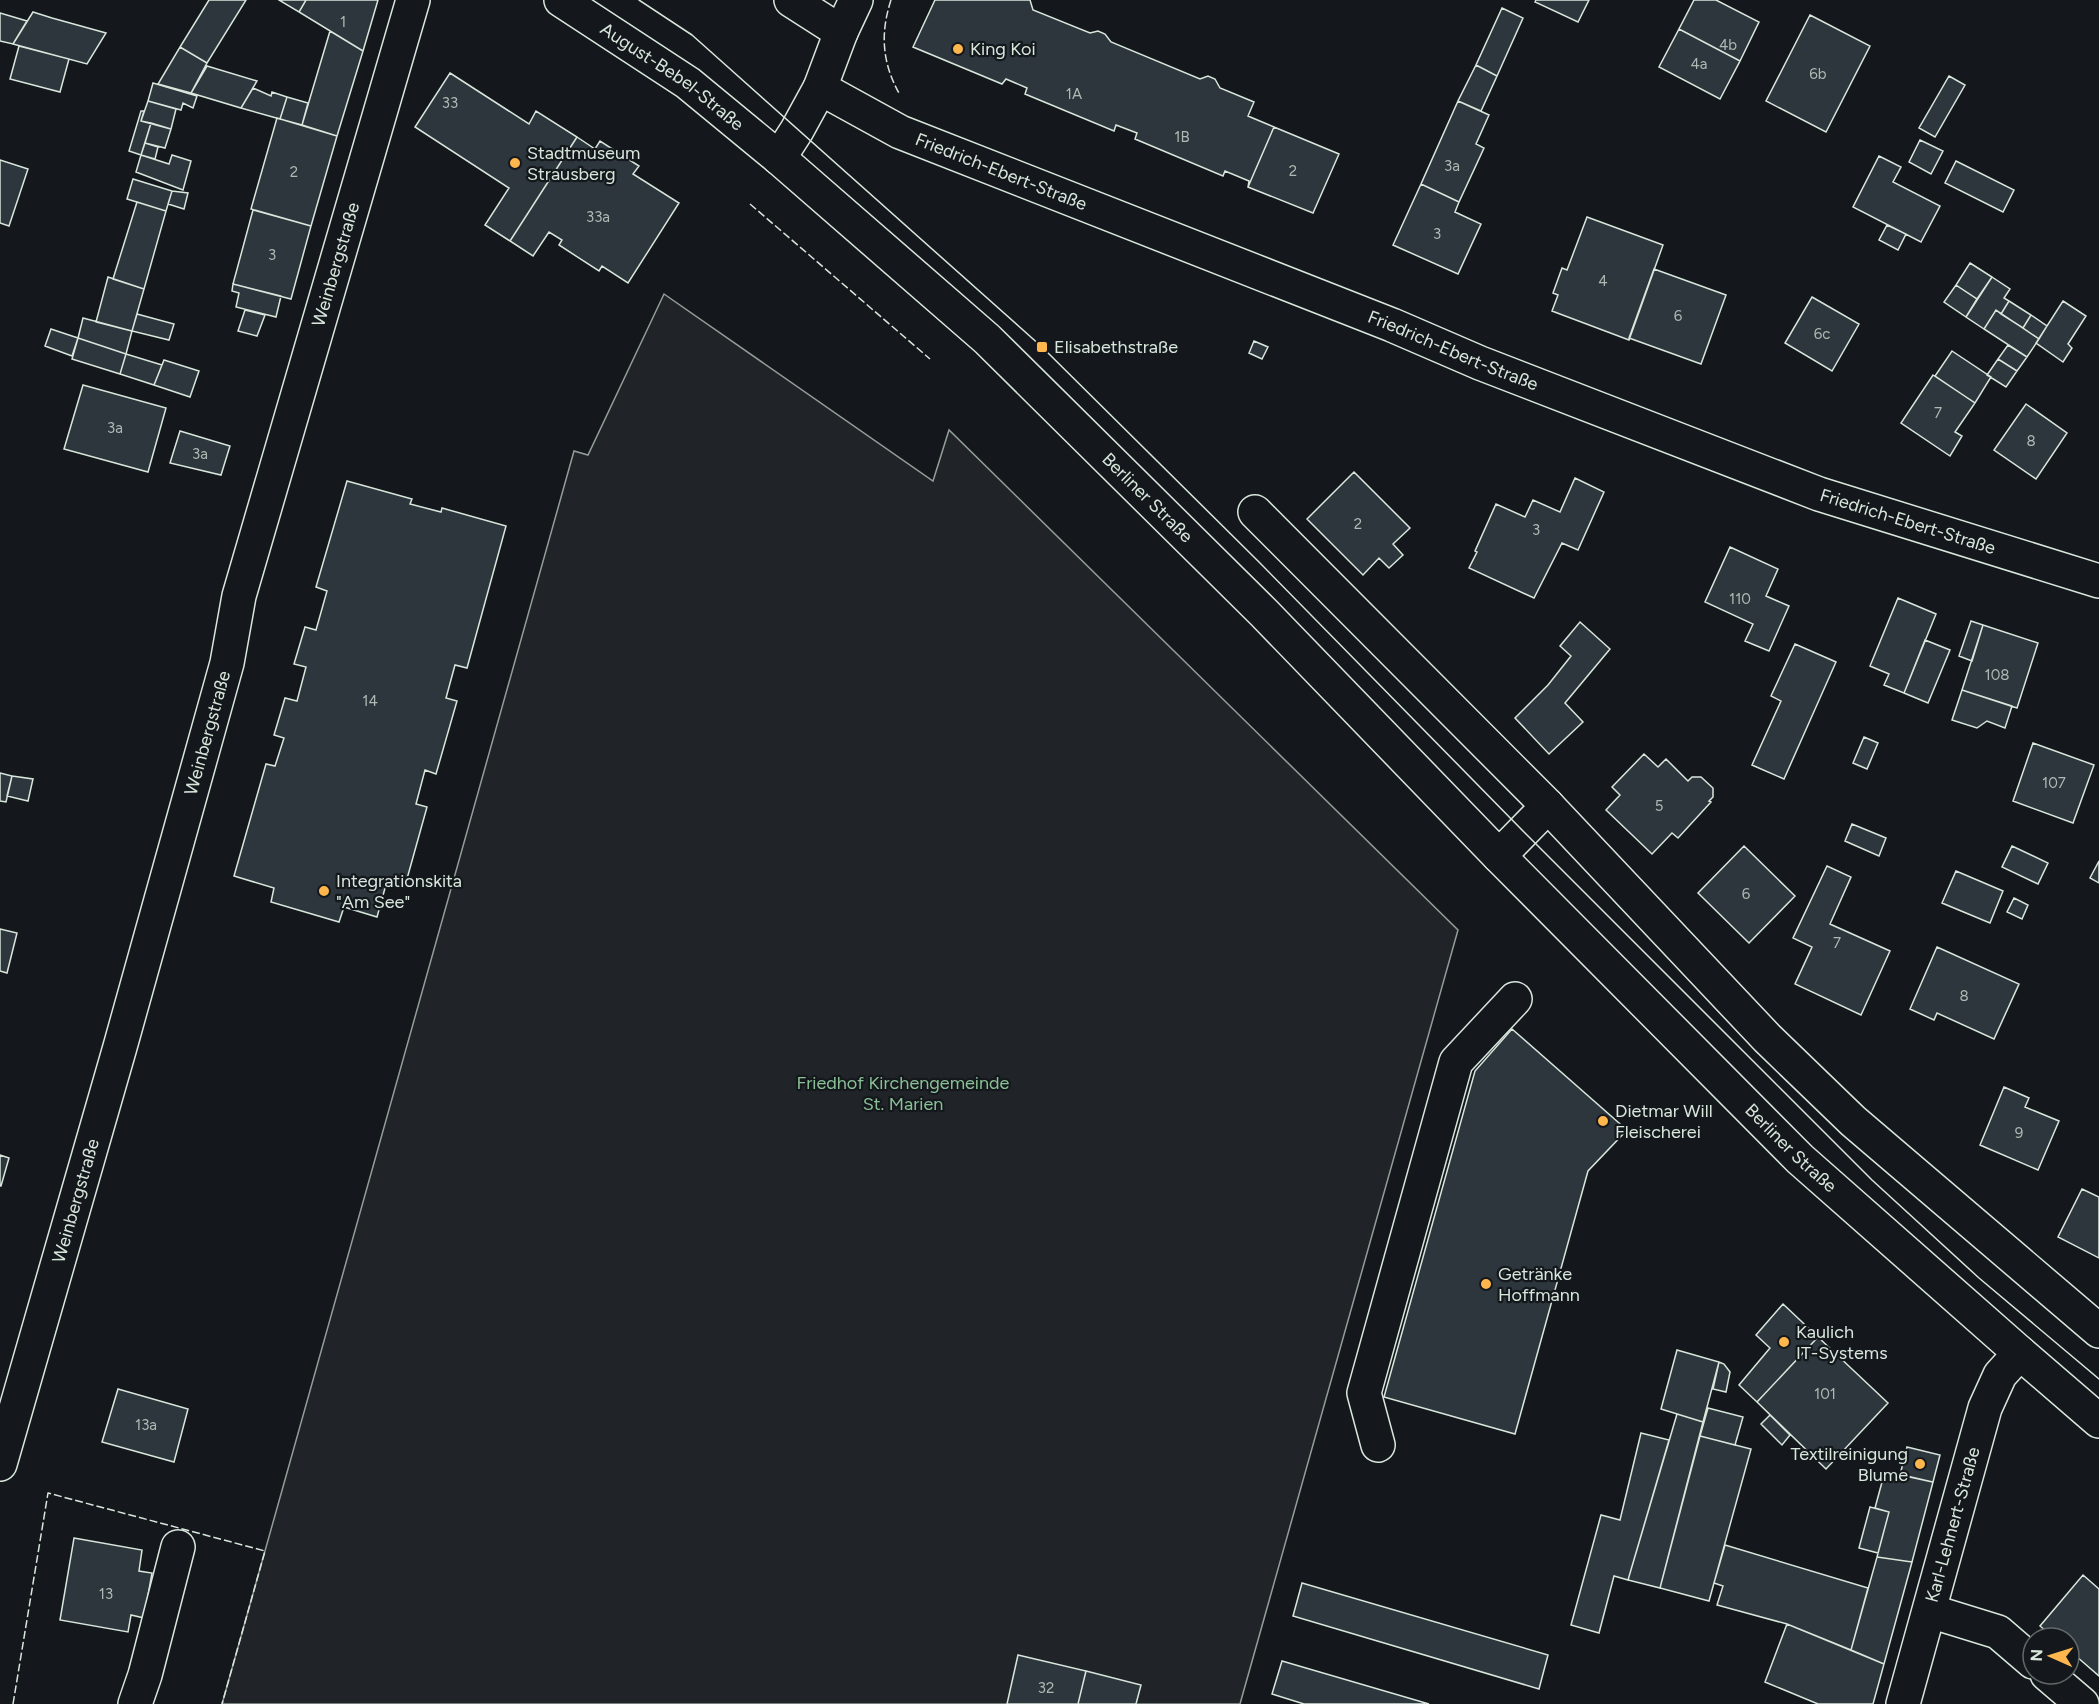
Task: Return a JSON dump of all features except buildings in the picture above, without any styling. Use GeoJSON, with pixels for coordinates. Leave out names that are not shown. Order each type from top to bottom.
{"type":"FeatureCollection","features":[{"type":"Feature","properties":{"kind":"street","name":"Weinbergstraße"},"geometry":{"type":"LineString","coordinates":[[0,1464],[227,663],[239,596],[413,0]]}},
{"type":"Feature","properties":{"kind":"street","name":"August-Bebel-Straße"},"geometry":{"type":"LineString","coordinates":[[561,0],[688,83],[779,158]]}},
{"type":"Feature","properties":{"kind":"street"},"geometry":{"type":"LineString","coordinates":[[791,0],[841,32]]}},
{"type":"Feature","properties":{"kind":"street"},"geometry":{"type":"LineString","coordinates":[[779,158],[820,88],[856,0]]}},
{"type":"Feature","properties":{"kind":"street","name":"Friedrich-Ebert-Straße"},"geometry":{"type":"LineString","coordinates":[[820,88],[900,132],[1392,325],[1490,367],[1809,490],[2099,581]]}},
{"type":"Feature","properties":{"kind":"street","name":"Berliner Straße"},"geometry":{"type":"LineString","coordinates":[[779,158],[987,339],[1264,613],[1499,856],[1800,1159],[2099,1421]]}},
{"type":"Feature","properties":{"kind":"street"},"geometry":{"type":"LineString","coordinates":[[1255,512],[1548,806],[1767,1038],[1853,1121],[2099,1331]]}},
{"type":"Feature","properties":{"kind":"street"},"geometry":{"type":"LineString","coordinates":[[1499,856],[1548,806]]}},
{"type":"Feature","properties":{"kind":"street"},"geometry":{"type":"LineString","coordinates":[[1378,1445],[1364,1393],[1456,1062],[1515,999]]}},
{"type":"Feature","properties":{"kind":"street","name":"Karl-Lehnert-Straße"},"geometry":{"type":"LineString","coordinates":[[1903,1704],[1985,1408],[2000,1375],[2020,1353]]}},
{"type":"Feature","properties":{"kind":"street"},"geometry":{"type":"LineString","coordinates":[[135,1704],[145,1675],[178,1547]]}},
{"type":"Feature","properties":{"kind":"street"},"geometry":{"type":"LineString","coordinates":[[1930,1611],[1998,1632],[2021,1652]]}},
{"type":"Feature","properties":{"kind":"street"},"geometry":{"type":"LineString","coordinates":[[2061,1686],[2082,1704]]}},
{"type":"Feature","properties":{"kind":"green space","name":"Friedhof Kirchengemeinde St. Marien"},"geometry":{"type":"Polygon","coordinates":[[[664,294],[933,481],[949,430],[1458,930],[1240,1704],[222,1704],[574,451],[588,455],[664,294]]]}},
{"type":"Feature","properties":{"kind":"tram line"},"geometry":{"type":"LineString","coordinates":[[639,0],[692,35],[1042,347],[1259,562],[1523,831],[1872,1180],[1979,1278],[2099,1379]]}},
{"type":"Feature","properties":{"kind":"fence"},"geometry":{"type":"LineString","coordinates":[[891,0],[885,25],[886,60],[900,95]]}},
{"type":"Feature","properties":{"kind":"fence"},"geometry":{"type":"LineString","coordinates":[[750,204],[930,359]]}},
{"type":"Feature","properties":{"kind":"fence"},"geometry":{"type":"LineString","coordinates":[[13,1704],[48,1493],[265,1551],[222,1704]]}},
{"type":"Feature","properties":{"kind":"place","name":"King Koi"},"geometry":{"type":"Point","coordinates":[958,49]}},
{"type":"Feature","properties":{"kind":"place","name":"Stadtmuseum Strausberg"},"geometry":{"type":"Point","coordinates":[515,163]}},
{"type":"Feature","properties":{"kind":"place","name":"Elisabethstraße"},"geometry":{"type":"Point","coordinates":[1042,347]}},
{"type":"Feature","properties":{"kind":"place","name":"Integrationskita \"Am See\""},"geometry":{"type":"Point","coordinates":[324,891]}},
{"type":"Feature","properties":{"kind":"place","name":"Dietmar Will Fleischerei"},"geometry":{"type":"Point","coordinates":[1603,1121]}},
{"type":"Feature","properties":{"kind":"place","name":"Getränke Hoffmann"},"geometry":{"type":"Point","coordinates":[1486,1284]}},
{"type":"Feature","properties":{"kind":"place","name":"Kaulich IT-Systems"},"geometry":{"type":"Point","coordinates":[1784,1342]}},
{"type":"Feature","properties":{"kind":"place","name":"Textilreinigung Blume"},"geometry":{"type":"Point","coordinates":[1920,1464]}}]}
